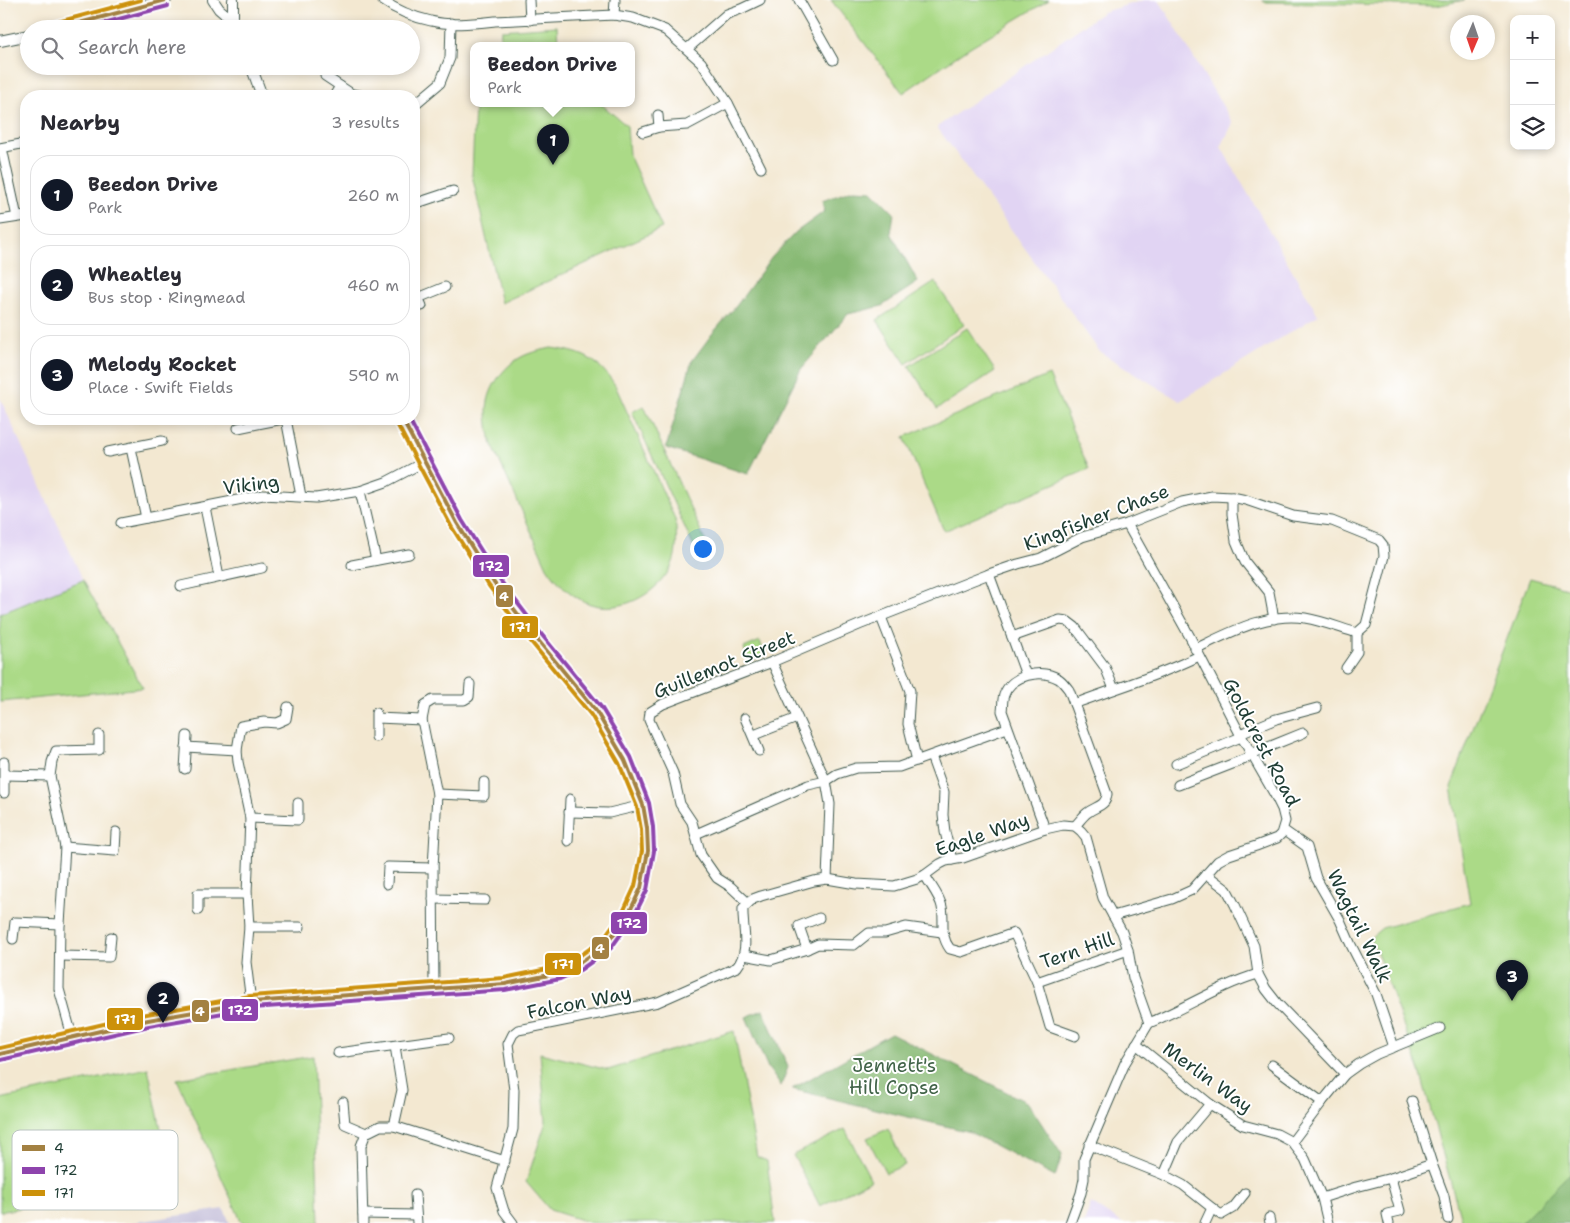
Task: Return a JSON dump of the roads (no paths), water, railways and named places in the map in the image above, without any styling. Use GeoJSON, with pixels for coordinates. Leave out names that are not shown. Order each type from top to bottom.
{"type":"FeatureCollection","features":[{"type":"Feature","properties":{"kind":"street"},"geometry":{"type":"LineString","coordinates":[[90,20],[166,0]]}},
{"type":"Feature","properties":{"kind":"street"},"geometry":{"type":"LineString","coordinates":[[213,0],[230,20]]}},
{"type":"Feature","properties":{"kind":"street"},"geometry":{"type":"LineString","coordinates":[[233,0],[235,20]]}},
{"type":"Feature","properties":{"kind":"street"},"geometry":{"type":"LineString","coordinates":[[382,0],[409,14],[432,22],[452,23],[614,15],[632,18],[665,30],[701,62],[728,103],[761,168]]}},
{"type":"Feature","properties":{"kind":"street"},"geometry":{"type":"LineString","coordinates":[[529,0],[530,20]]}},
{"type":"Feature","properties":{"kind":"street"},"geometry":{"type":"LineString","coordinates":[[614,15],[615,0]]}},
{"type":"Feature","properties":{"kind":"street"},"geometry":{"type":"LineString","coordinates":[[687,49],[726,14],[760,0]]}},
{"type":"Feature","properties":{"kind":"street"},"geometry":{"type":"LineString","coordinates":[[799,0],[833,60]]}},
{"type":"Feature","properties":{"kind":"street"},"geometry":{"type":"LineString","coordinates":[[420,100],[440,82],[450,58],[452,23]]}},
{"type":"Feature","properties":{"kind":"street"},"geometry":{"type":"LineString","coordinates":[[0,41],[20,37]]}},
{"type":"Feature","properties":{"kind":"street"},"geometry":{"type":"LineString","coordinates":[[254,75],[260,90]]}},
{"type":"Feature","properties":{"kind":"street"},"geometry":{"type":"LineString","coordinates":[[325,76],[346,90]]}},
{"type":"Feature","properties":{"kind":"street"},"geometry":{"type":"LineString","coordinates":[[338,90],[340,86]]}},
{"type":"Feature","properties":{"kind":"street"},"geometry":{"type":"LineString","coordinates":[[643,132],[659,127],[687,125],[728,103]]}},
{"type":"Feature","properties":{"kind":"street"},"geometry":{"type":"LineString","coordinates":[[658,115],[659,127]]}},
{"type":"Feature","properties":{"kind":"street"},"geometry":{"type":"LineString","coordinates":[[20,144],[1,148],[20,210]]}},
{"type":"Feature","properties":{"kind":"street"},"geometry":{"type":"LineString","coordinates":[[420,202],[454,191]]}},
{"type":"Feature","properties":{"kind":"street"},"geometry":{"type":"LineString","coordinates":[[0,220],[20,217]]}},
{"type":"Feature","properties":{"kind":"street"},"geometry":{"type":"LineString","coordinates":[[420,302],[445,287]]}},
{"type":"Feature","properties":{"kind":"street","name":"Viking"},"geometry":{"type":"LineString","coordinates":[[238,428],[253,425]]}},
{"type":"Feature","properties":{"kind":"street","name":"Viking"},"geometry":{"type":"LineString","coordinates":[[285,425],[301,496]]}},
{"type":"Feature","properties":{"kind":"street"},"geometry":{"type":"LineString","coordinates":[[0,1054],[148,1020],[251,1002],[505,984],[540,978],[577,965],[607,943],[630,913],[641,888],[648,850],[643,805],[625,760],[596,711],[494,583],[457,523],[405,425]]}},
{"type":"Feature","properties":{"kind":"street"},"geometry":{"type":"LineString","coordinates":[[108,452],[162,441]]}},
{"type":"Feature","properties":{"kind":"street"},"geometry":{"type":"LineString","coordinates":[[131,448],[146,518]]}},
{"type":"Feature","properties":{"kind":"street","name":"Viking"},"geometry":{"type":"LineString","coordinates":[[121,523],[264,495],[316,498],[360,491],[386,482],[424,462]]}},
{"type":"Feature","properties":{"kind":"street"},"geometry":{"type":"LineString","coordinates":[[360,491],[376,560]]}},
{"type":"Feature","properties":{"kind":"street","name":"Kingfisher Chase"},"geometry":{"type":"LineString","coordinates":[[988,574],[1040,558],[1087,535],[1127,524],[1182,502],[1212,496],[1232,497],[1293,516],[1332,521],[1379,540],[1384,556],[1366,625],[1358,633],[1357,652],[1346,668]]}},
{"type":"Feature","properties":{"kind":"street"},"geometry":{"type":"LineString","coordinates":[[1232,497],[1232,514],[1236,541],[1245,562],[1269,592],[1274,619]]}},
{"type":"Feature","properties":{"kind":"street","name":"Viking"},"geometry":{"type":"LineString","coordinates":[[205,507],[219,577]]}},
{"type":"Feature","properties":{"kind":"street","name":"Goldcrest Road"},"geometry":{"type":"LineString","coordinates":[[1113,916],[1172,899],[1192,890],[1218,861],[1229,855],[1277,838],[1283,830],[1285,821],[1282,809],[1240,735],[1127,524]]}},
{"type":"Feature","properties":{"kind":"street"},"geometry":{"type":"LineString","coordinates":[[352,565],[409,554]]}},
{"type":"Feature","properties":{"kind":"street"},"geometry":{"type":"LineString","coordinates":[[181,586],[262,568]]}},
{"type":"Feature","properties":{"kind":"street"},"geometry":{"type":"LineString","coordinates":[[988,574],[1026,675]]}},
{"type":"Feature","properties":{"kind":"street","name":"Guillemot Street"},"geometry":{"type":"LineString","coordinates":[[748,903],[712,872],[699,850],[692,822],[680,804],[673,773],[649,720],[650,712],[664,704],[988,574]]}},
{"type":"Feature","properties":{"kind":"street"},"geometry":{"type":"LineString","coordinates":[[881,617],[910,691],[908,724],[918,761]]}},
{"type":"Feature","properties":{"kind":"street"},"geometry":{"type":"LineString","coordinates":[[1074,704],[1114,688],[1174,669],[1197,652],[1248,625],[1261,621],[1306,618],[1358,633]]}},
{"type":"Feature","properties":{"kind":"street"},"geometry":{"type":"LineString","coordinates":[[1012,637],[1060,620],[1067,621],[1075,627],[1105,667],[1114,688]]}},
{"type":"Feature","properties":{"kind":"street"},"geometry":{"type":"LineString","coordinates":[[772,662],[826,781],[830,804],[827,879]]}},
{"type":"Feature","properties":{"kind":"street"},"geometry":{"type":"LineString","coordinates":[[1045,829],[1002,711],[1004,695],[1012,683],[1026,675],[1041,673],[1058,678],[1069,690],[1107,798],[1100,807],[1088,812],[1075,826],[1086,836],[1103,898],[1122,932],[1134,978],[1149,1023]]}},
{"type":"Feature","properties":{"kind":"street"},"geometry":{"type":"LineString","coordinates":[[434,988],[433,868],[437,794],[422,720],[425,705],[433,700],[464,700],[469,697],[470,684]]}},
{"type":"Feature","properties":{"kind":"street"},"geometry":{"type":"LineString","coordinates":[[251,1002],[246,962],[250,818],[237,750],[241,726],[264,722],[277,723],[286,719],[288,707]]}},
{"type":"Feature","properties":{"kind":"street"},"geometry":{"type":"LineString","coordinates":[[1176,764],[1276,719],[1317,708]]}},
{"type":"Feature","properties":{"kind":"street"},"geometry":{"type":"LineString","coordinates":[[376,737],[377,715],[422,720]]}},
{"type":"Feature","properties":{"kind":"street"},"geometry":{"type":"LineString","coordinates":[[745,718],[754,735],[758,750]]}},
{"type":"Feature","properties":{"kind":"street"},"geometry":{"type":"LineString","coordinates":[[754,735],[797,718]]}},
{"type":"Feature","properties":{"kind":"street"},"geometry":{"type":"LineString","coordinates":[[696,834],[808,785],[826,781],[837,774],[856,768],[895,768],[1007,728]]}},
{"type":"Feature","properties":{"kind":"street"},"geometry":{"type":"LineString","coordinates":[[1178,785],[1303,734]]}},
{"type":"Feature","properties":{"kind":"street"},"geometry":{"type":"LineString","coordinates":[[72,1036],[59,989],[60,924],[65,847],[50,776],[56,750],[98,750],[99,735]]}},
{"type":"Feature","properties":{"kind":"street"},"geometry":{"type":"LineString","coordinates":[[185,769],[187,736]]}},
{"type":"Feature","properties":{"kind":"street"},"geometry":{"type":"LineString","coordinates":[[186,747],[237,750]]}},
{"type":"Feature","properties":{"kind":"street"},"geometry":{"type":"LineString","coordinates":[[931,756],[944,792],[945,832],[952,860]]}},
{"type":"Feature","properties":{"kind":"street"},"geometry":{"type":"LineString","coordinates":[[4,762],[4,793]]}},
{"type":"Feature","properties":{"kind":"street"},"geometry":{"type":"LineString","coordinates":[[5,775],[50,776]]}},
{"type":"Feature","properties":{"kind":"street"},"geometry":{"type":"LineString","coordinates":[[437,794],[484,796],[484,782]]}},
{"type":"Feature","properties":{"kind":"street"},"geometry":{"type":"LineString","coordinates":[[568,841],[570,799]]}},
{"type":"Feature","properties":{"kind":"street"},"geometry":{"type":"LineString","coordinates":[[250,818],[298,820],[298,804]]}},
{"type":"Feature","properties":{"kind":"street"},"geometry":{"type":"LineString","coordinates":[[569,812],[609,813],[643,805]]}},
{"type":"Feature","properties":{"kind":"street","name":"Eagle Way"},"geometry":{"type":"LineString","coordinates":[[748,903],[761,896],[827,879],[856,884],[894,886],[917,880],[940,864],[977,854],[1045,829],[1062,825],[1075,826]]}},
{"type":"Feature","properties":{"kind":"street","name":"Wagtail Walk"},"geometry":{"type":"LineString","coordinates":[[1283,830],[1307,847],[1316,878],[1340,920],[1376,994],[1394,1047]]}},
{"type":"Feature","properties":{"kind":"street"},"geometry":{"type":"LineString","coordinates":[[65,847],[116,851],[116,832]]}},
{"type":"Feature","properties":{"kind":"street"},"geometry":{"type":"LineString","coordinates":[[387,884],[388,867],[433,868]]}},
{"type":"Feature","properties":{"kind":"street"},"geometry":{"type":"LineString","coordinates":[[1206,874],[1227,890],[1254,946],[1258,974],[1277,1003],[1345,1074]]}},
{"type":"Feature","properties":{"kind":"street"},"geometry":{"type":"LineString","coordinates":[[925,875],[941,903],[942,932],[950,949],[961,952],[1014,933],[1037,982],[1050,1027],[1075,1036]]}},
{"type":"Feature","properties":{"kind":"street"},"geometry":{"type":"LineString","coordinates":[[198,910],[198,894],[247,894]]}},
{"type":"Feature","properties":{"kind":"street"},"geometry":{"type":"LineString","coordinates":[[433,899],[484,900]]}},
{"type":"Feature","properties":{"kind":"street"},"geometry":{"type":"LineString","coordinates":[[748,903],[744,908],[743,918],[746,949],[744,955],[771,960],[818,944],[854,945],[869,933],[885,933],[906,927],[942,932]]}},
{"type":"Feature","properties":{"kind":"street"},"geometry":{"type":"LineString","coordinates":[[807,949],[799,926],[819,918]]}},
{"type":"Feature","properties":{"kind":"street"},"geometry":{"type":"LineString","coordinates":[[13,939],[15,922],[60,924]]}},
{"type":"Feature","properties":{"kind":"street"},"geometry":{"type":"LineString","coordinates":[[248,926],[300,927]]}},
{"type":"Feature","properties":{"kind":"street"},"geometry":{"type":"LineString","coordinates":[[60,956],[109,956],[111,937]]}},
{"type":"Feature","properties":{"kind":"street","name":"Tern Hill"},"geometry":{"type":"LineString","coordinates":[[1037,982],[1128,950]]}},
{"type":"Feature","properties":{"kind":"street","name":"Falcon Way"},"geometry":{"type":"LineString","coordinates":[[513,1223],[504,1211],[497,1188],[513,1129],[514,1090],[508,1044],[513,1034],[518,1030],[658,1002],[737,967],[744,955]]}},
{"type":"Feature","properties":{"kind":"street"},"geometry":{"type":"LineString","coordinates":[[1070,1223],[1081,1193],[1084,1179],[1084,1159],[1125,1063],[1149,1023],[1258,974]]}},
{"type":"Feature","properties":{"kind":"street"},"geometry":{"type":"LineString","coordinates":[[1328,1223],[1322,1198],[1305,1159],[1292,1142],[1345,1074],[1359,1064],[1394,1047],[1440,1028]]}},
{"type":"Feature","properties":{"kind":"street"},"geometry":{"type":"LineString","coordinates":[[338,1053],[449,1038]]}},
{"type":"Feature","properties":{"kind":"street","name":"Merlin Way"},"geometry":{"type":"LineString","coordinates":[[1136,1044],[1210,1104],[1243,1125],[1277,1134],[1292,1142]]}},
{"type":"Feature","properties":{"kind":"street"},"geometry":{"type":"LineString","coordinates":[[394,1126],[402,1090],[395,1046]]}},
{"type":"Feature","properties":{"kind":"street"},"geometry":{"type":"LineString","coordinates":[[1272,1065],[1322,1102]]}},
{"type":"Feature","properties":{"kind":"street"},"geometry":{"type":"LineString","coordinates":[[1412,1101],[1428,1166],[1444,1196],[1448,1219]]}},
{"type":"Feature","properties":{"kind":"street"},"geometry":{"type":"LineString","coordinates":[[343,1102],[346,1124],[366,1134]]}},
{"type":"Feature","properties":{"kind":"street"},"geometry":{"type":"LineString","coordinates":[[1164,1175],[1178,1142],[1210,1104]]}},
{"type":"Feature","properties":{"kind":"street"},"geometry":{"type":"LineString","coordinates":[[415,1195],[416,1219],[363,1219],[361,1146],[366,1134],[380,1126],[394,1126],[505,1161]]}},
{"type":"Feature","properties":{"kind":"street"},"geometry":{"type":"LineString","coordinates":[[1090,1145],[1164,1175],[1183,1185],[1221,1214],[1233,1208],[1245,1194]]}},
{"type":"Feature","properties":{"kind":"street"},"geometry":{"type":"LineString","coordinates":[[1322,1198],[1428,1166]]}},
{"type":"Feature","properties":{"kind":"street"},"geometry":{"type":"LineString","coordinates":[[1389,1223],[1387,1214],[1400,1211],[1391,1178]]}},
{"type":"Feature","properties":{"kind":"street"},"geometry":{"type":"LineString","coordinates":[[1205,1223],[1212,1208]]}},
{"type":"Feature","properties":{"kind":"place","name":"Beedon Drive"},"geometry":{"type":"Point","coordinates":[553,165]}},
{"type":"Feature","properties":{"kind":"place","name":"Melody Rocket"},"geometry":{"type":"Point","coordinates":[1512,1001]}},
{"type":"Feature","properties":{"kind":"place","name":"Wheatley"},"geometry":{"type":"Point","coordinates":[163,1023]}},
{"type":"Feature","properties":{"kind":"park label","name":"Jennett's Hill Copse"},"geometry":{"type":"Point","coordinates":[894,1076]}}]}
